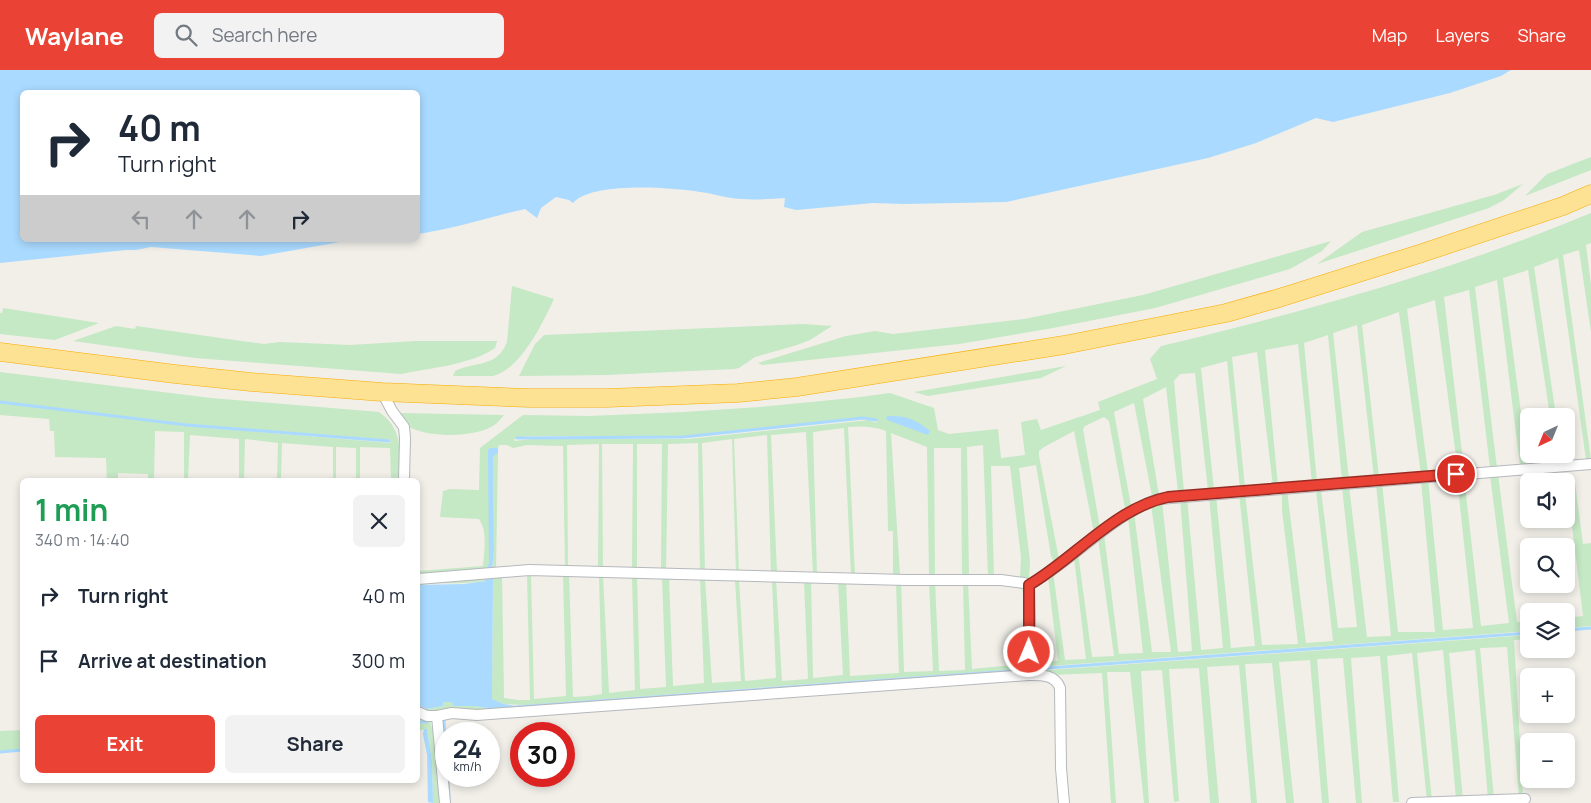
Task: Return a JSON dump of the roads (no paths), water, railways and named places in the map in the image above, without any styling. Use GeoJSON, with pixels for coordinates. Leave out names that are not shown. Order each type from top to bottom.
{"type":"FeatureCollection","features":[{"type":"Feature","properties":{"kind":"highway"},"geometry":{"type":"LineString","coordinates":[[0,352],[175,374],[382,392],[529,398],[608,398],[738,393],[797,387],[966,361],[1226,313],[1419,254],[1564,206],[1591,194]]}},
{"type":"Feature","properties":{"kind":"street"},"geometry":{"type":"LineString","coordinates":[[382,392],[392,412],[404,426],[404,478]]}},
{"type":"Feature","properties":{"kind":"street"},"geometry":{"type":"LineString","coordinates":[[1029,585],[1047,574],[1120,519],[1145,503],[1159,499],[1591,464]]}},
{"type":"Feature","properties":{"kind":"street"},"geometry":{"type":"LineString","coordinates":[[420,579],[528,570],[906,580],[1001,580],[1029,585]]}},
{"type":"Feature","properties":{"kind":"street"},"geometry":{"type":"LineString","coordinates":[[1028,675],[1029,585]]}},
{"type":"Feature","properties":{"kind":"street"},"geometry":{"type":"LineString","coordinates":[[420,713],[427,716],[452,713],[477,715],[1028,675],[1050,677],[1058,683],[1060,688],[1061,768],[1064,803]]}},
{"type":"Feature","properties":{"kind":"street"},"geometry":{"type":"LineString","coordinates":[[437,716],[445,803]]}},
{"type":"Feature","properties":{"kind":"street"},"geometry":{"type":"LineString","coordinates":[[1412,803],[1525,799]]}},
{"type":"Feature","properties":{"kind":"water"},"geometry":{"type":"Polygon","coordinates":[[[0,70],[1511,70],[1501,76],[1450,93],[1333,122],[1316,118],[1256,143],[1208,158],[1006,202],[873,203],[796,210],[784,207],[785,198],[738,199],[660,188],[618,188],[584,196],[573,203],[556,197],[541,208],[537,218],[525,209],[420,234],[420,90],[20,90],[20,242],[340,242],[261,256],[151,247],[0,263],[0,70]]]}},
{"type":"Feature","properties":{"kind":"water"},"geometry":{"type":"Polygon","coordinates":[[[888,416],[911,419],[930,431],[928,435],[887,420],[888,416]]]}},
{"type":"Feature","properties":{"kind":"water"},"geometry":{"type":"Polygon","coordinates":[[[490,448],[498,448],[498,453],[493,456],[494,550],[492,569],[486,570],[489,563],[488,450],[490,448]]]}},
{"type":"Feature","properties":{"kind":"water"},"geometry":{"type":"Polygon","coordinates":[[[493,578],[492,699],[516,707],[495,709],[453,706],[452,702],[443,702],[443,706],[427,709],[423,707],[422,712],[420,711],[420,585],[464,584],[485,581],[485,579],[493,578]]]}},
{"type":"Feature","properties":{"kind":"water"},"geometry":{"type":"Polygon","coordinates":[[[424,729],[427,729],[432,761],[433,803],[428,802],[427,755],[423,734],[424,729]]]}},
{"type":"Feature","properties":{"kind":"waterway"},"geometry":{"type":"LineString","coordinates":[[0,402],[187,425],[389,441]]}},
{"type":"Feature","properties":{"kind":"waterway"},"geometry":{"type":"LineString","coordinates":[[517,438],[683,437],[863,418],[876,420]]}},
{"type":"Feature","properties":{"kind":"waterway"},"geometry":{"type":"LineString","coordinates":[[1575,629],[1591,628]]}},
{"type":"Feature","properties":{"kind":"waterway"},"geometry":{"type":"LineString","coordinates":[[1035,669],[1520,634]]}},
{"type":"Feature","properties":{"kind":"waterway"},"geometry":{"type":"LineString","coordinates":[[516,707],[1024,670]]}},
{"type":"Feature","properties":{"kind":"waterway"},"geometry":{"type":"LineString","coordinates":[[420,722],[427,722]]}},
{"type":"Feature","properties":{"kind":"waterway"},"geometry":{"type":"LineString","coordinates":[[0,752],[20,750]]}},
{"type":"Feature","properties":{"kind":"waterway"},"geometry":{"type":"LineString","coordinates":[[449,787],[449,797]]}}]}
